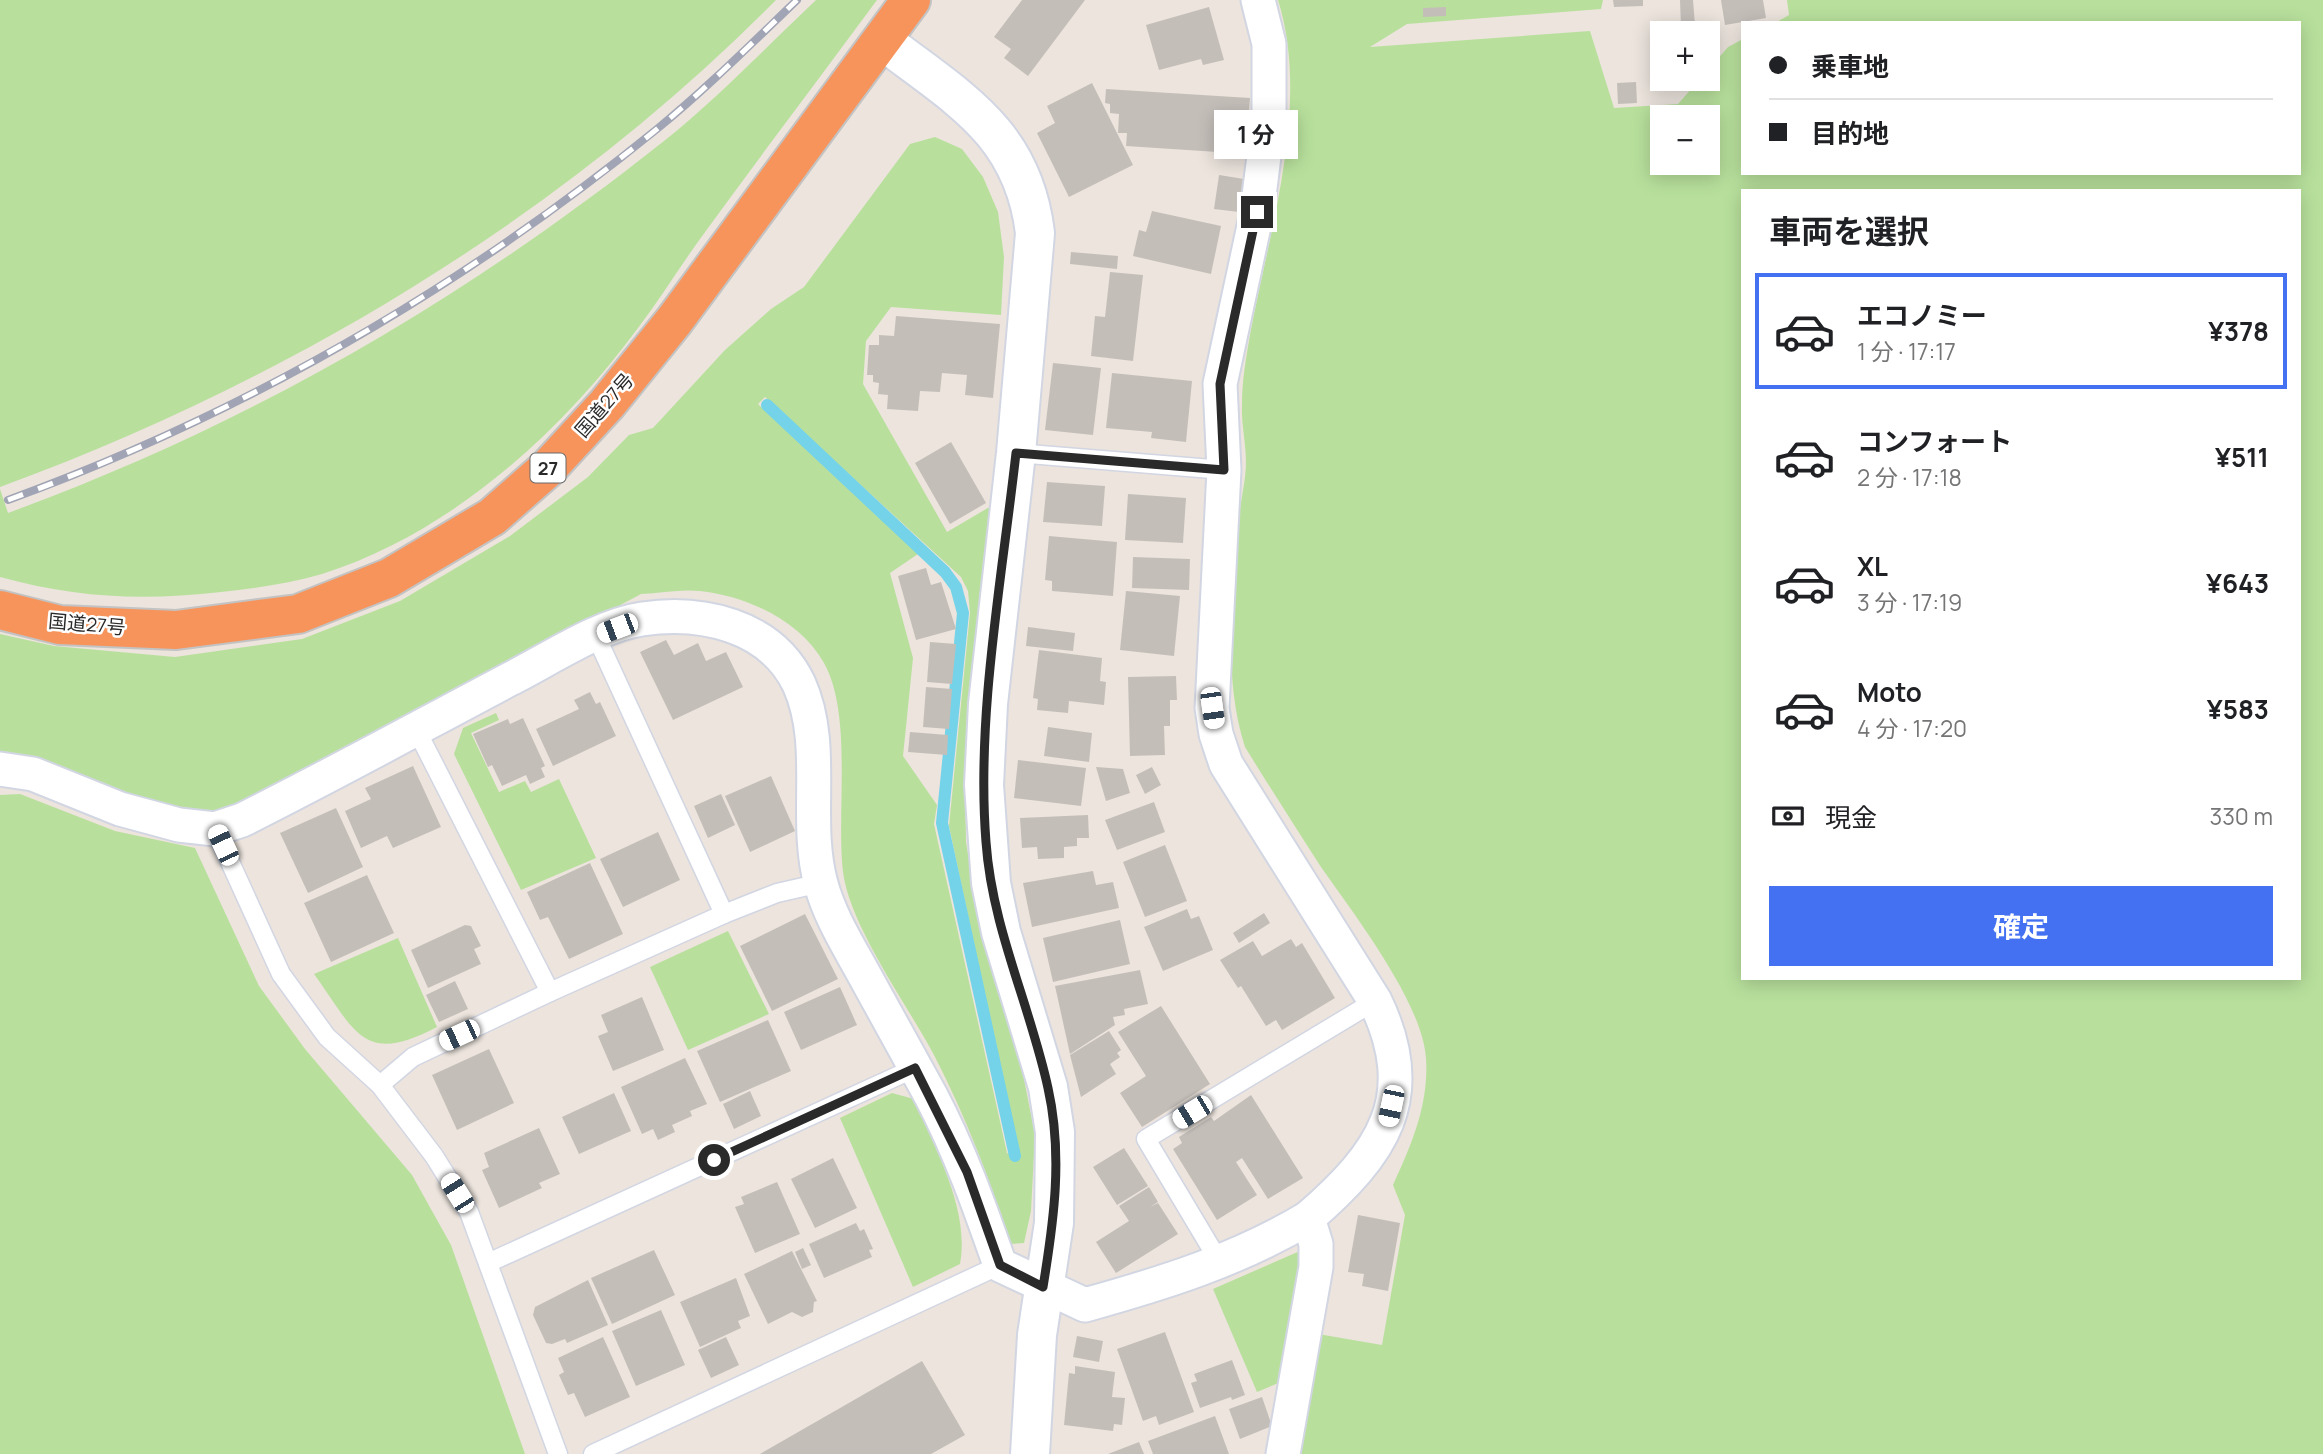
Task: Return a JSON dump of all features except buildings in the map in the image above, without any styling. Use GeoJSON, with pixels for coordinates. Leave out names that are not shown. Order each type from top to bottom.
{"type":"FeatureCollection","features":[{"type":"Feature","properties":{"kind":"highway","name":"国道27号"},"geometry":{"type":"LineString","coordinates":[[0,610],[60,625],[176,630],[298,614],[389,578],[492,517],[549,467],[607,404],[674,321],[911,0]]}},
{"type":"Feature","properties":{"kind":"main road"},"geometry":{"type":"LineString","coordinates":[[882,40],[976,113],[1011,154],[1031,202],[1035,233],[1016,453],[988,704],[984,785],[986,843],[1001,932],[1048,1087],[1055,1132],[1054,1223],[1037,1335],[1030,1454]]}},
{"type":"Feature","properties":{"kind":"street"},"geometry":{"type":"LineString","coordinates":[[0,769],[33,774],[120,809],[178,825],[215,829],[242,820],[596,636],[638,619],[675,616],[713,619],[741,628],[773,649],[798,682],[809,713],[816,855],[821,883],[837,925],[915,1068],[967,1172],[1000,1265],[1085,1305],[1220,1263],[1272,1239],[1308,1218],[1366,1162],[1388,1123],[1395,1090],[1394,1057],[1388,1028],[1374,1001],[1226,764],[1216,734],[1212,695],[1224,470],[1220,384],[1266,162],[1269,44],[1258,0]]}},
{"type":"Feature","properties":{"kind":"street"},"geometry":{"type":"LineString","coordinates":[[1283,1454],[1316,1267],[1316,1244],[1308,1218]]}},
{"type":"Feature","properties":{"kind":"lane"},"geometry":{"type":"LineString","coordinates":[[1016,453],[1224,470]]}},
{"type":"Feature","properties":{"kind":"lane"},"geometry":{"type":"LineString","coordinates":[[596,636],[724,914]]}},
{"type":"Feature","properties":{"kind":"lane"},"geometry":{"type":"LineString","coordinates":[[416,729],[550,992]]}},
{"type":"Feature","properties":{"kind":"lane"},"geometry":{"type":"LineString","coordinates":[[215,829],[281,974],[327,1037],[380,1085],[434,1156],[469,1212],[558,1454]]}},
{"type":"Feature","properties":{"kind":"lane"},"geometry":{"type":"LineString","coordinates":[[380,1085],[413,1057],[550,992],[724,914],[777,893],[821,883]]}},
{"type":"Feature","properties":{"kind":"lane"},"geometry":{"type":"LineString","coordinates":[[1220,1263],[1146,1139],[1374,1001]]}},
{"type":"Feature","properties":{"kind":"lane"},"geometry":{"type":"LineString","coordinates":[[488,1263],[915,1068]]}},
{"type":"Feature","properties":{"kind":"lane"},"geometry":{"type":"LineString","coordinates":[[593,1454],[1000,1265]]}},
{"type":"Feature","properties":{"kind":"green space"},"geometry":{"type":"Polygon","coordinates":[[[0,0],[776,0],[693,79],[605,153],[512,222],[415,286],[314,344],[211,398],[106,445],[0,487],[0,0]]]}},
{"type":"Feature","properties":{"kind":"green space"},"geometry":{"type":"Polygon","coordinates":[[[816,0],[877,0],[607,367],[574,406],[537,442],[457,507],[414,534],[369,556],[322,574],[272,585],[192,595],[137,597],[83,593],[0,577],[0,489],[8,513],[184,440],[269,399],[351,354],[511,254],[588,199],[684,125],[816,0]]]}},
{"type":"Feature","properties":{"kind":"green space"},"geometry":{"type":"Polygon","coordinates":[[[1278,0],[1603,0],[1601,9],[1407,24],[1370,47],[1590,31],[1614,108],[1650,106],[1650,175],[1720,175],[1720,105],[1662,105],[1678,104],[1689,91],[1720,91],[1720,56],[1728,47],[1741,40],[1741,175],[2301,175],[2301,21],[1778,21],[1789,15],[1787,0],[2323,0],[2323,1454],[1297,1454],[1318,1334],[1382,1345],[1405,1215],[1393,1185],[1407,1154],[1422,1108],[1426,1058],[1422,1035],[1399,984],[1245,747],[1233,689],[1231,630],[1240,510],[1246,468],[1243,387],[1250,335],[1284,168],[1289,125],[1287,40],[1278,0]]]}},
{"type":"Feature","properties":{"kind":"green space"},"geometry":{"type":"Polygon","coordinates":[[[935,137],[962,149],[983,177],[998,212],[1004,257],[1001,315],[891,307],[866,341],[863,384],[947,532],[993,505],[965,787],[966,842],[982,938],[1018,1049],[1035,1135],[1031,1211],[1024,1243],[1011,1244],[977,1149],[957,1103],[935,1057],[868,942],[857,917],[843,872],[841,736],[833,684],[814,648],[801,634],[770,613],[735,598],[700,591],[641,594],[240,807],[211,815],[179,813],[0,758],[0,634],[54,646],[175,657],[302,639],[400,601],[510,536],[588,477],[629,435],[653,428],[725,350],[771,309],[804,287],[910,144],[935,137]],[[765,397],[758,404],[918,554],[890,573],[913,658],[903,756],[937,805],[934,824],[1007,1153],[1019,1157],[949,826],[970,613],[968,591],[961,577],[765,397]]]}},
{"type":"Feature","properties":{"kind":"green space"},"geometry":{"type":"Polygon","coordinates":[[[496,713],[499,720],[471,733],[499,792],[525,781],[531,792],[559,779],[596,858],[521,890],[454,754],[463,728],[496,713]]]}},
{"type":"Feature","properties":{"kind":"green space"},"geometry":{"type":"Polygon","coordinates":[[[20,794],[115,831],[195,848],[259,986],[305,1049],[412,1175],[451,1245],[525,1454],[0,1454],[0,795],[20,794]]]}},
{"type":"Feature","properties":{"kind":"green space"},"geometry":{"type":"Polygon","coordinates":[[[728,931],[769,1014],[688,1050],[650,967],[728,931]]]}},
{"type":"Feature","properties":{"kind":"green space"},"geometry":{"type":"Polygon","coordinates":[[[398,938],[437,1027],[412,1038],[392,1043],[377,1043],[363,1037],[352,1027],[314,974],[398,938]]]}},
{"type":"Feature","properties":{"kind":"green space"},"geometry":{"type":"Polygon","coordinates":[[[892,1093],[914,1099],[949,1180],[960,1222],[960,1264],[913,1287],[840,1118],[892,1093]]]}},
{"type":"Feature","properties":{"kind":"green space"},"geometry":{"type":"Polygon","coordinates":[[[1300,1251],[1306,1265],[1283,1381],[1257,1392],[1213,1289],[1300,1251]]]}},
{"type":"Feature","properties":{"kind":"waterway"},"geometry":{"type":"LineString","coordinates":[[767,405],[945,572],[956,587],[963,613],[942,823],[1015,1156]]}},
{"type":"Feature","properties":{"kind":"railway"},"geometry":{"type":"LineString","coordinates":[[8,500],[96,466],[182,428],[348,342],[429,293],[507,242],[657,129],[797,0]]}},
{"type":"Feature","properties":{"kind":"route"},"geometry":{"type":"LineString","coordinates":[[714,1160],[915,1068],[967,1172],[1000,1265],[1043,1287],[1054,1223],[1057,1170],[1055,1132],[1048,1087],[1001,932],[986,843],[984,785],[988,704],[1016,453],[1224,470],[1220,384],[1257,212]]}}]}
